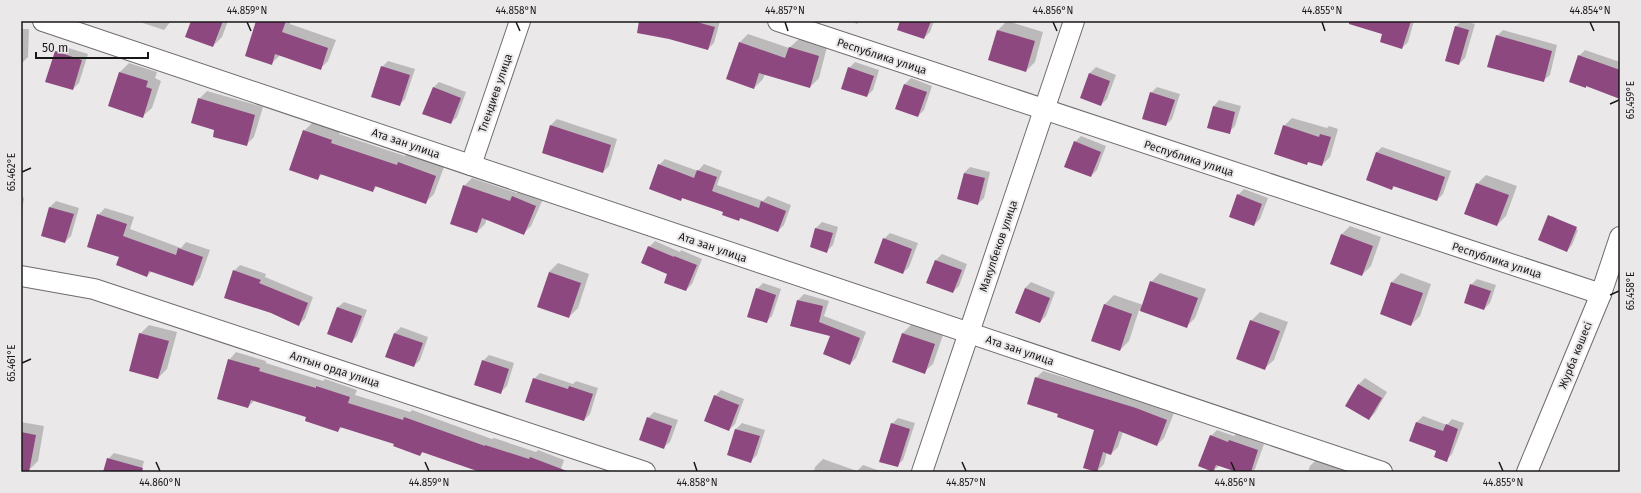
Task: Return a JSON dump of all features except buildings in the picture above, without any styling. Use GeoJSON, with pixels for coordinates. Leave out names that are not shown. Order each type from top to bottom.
{"type":"FeatureCollection","features":[{"type":"Feature","properties":{"kind":"street","name":"Ата зан улица"},"geometry":{"type":"LineString","coordinates":[[43,21],[1382,472]]}},
{"type":"Feature","properties":{"kind":"street","name":"Тлендиев улица"},"geometry":{"type":"LineString","coordinates":[[471,165],[520,21]]}},
{"type":"Feature","properties":{"kind":"street","name":"Республика улица"},"geometry":{"type":"LineString","coordinates":[[778,21],[1601,294]]}},
{"type":"Feature","properties":{"kind":"street","name":"Макулбеков улица"},"geometry":{"type":"LineString","coordinates":[[922,472],[1074,21]]}},
{"type":"Feature","properties":{"kind":"street","name":"Журба көшесі"},"geometry":{"type":"LineString","coordinates":[[1527,472],[1601,294],[1620,237]]}},
{"type":"Feature","properties":{"kind":"street","name":"Алтын орда улица"},"geometry":{"type":"LineString","coordinates":[[21,276],[94,289],[646,472]]}}]}
